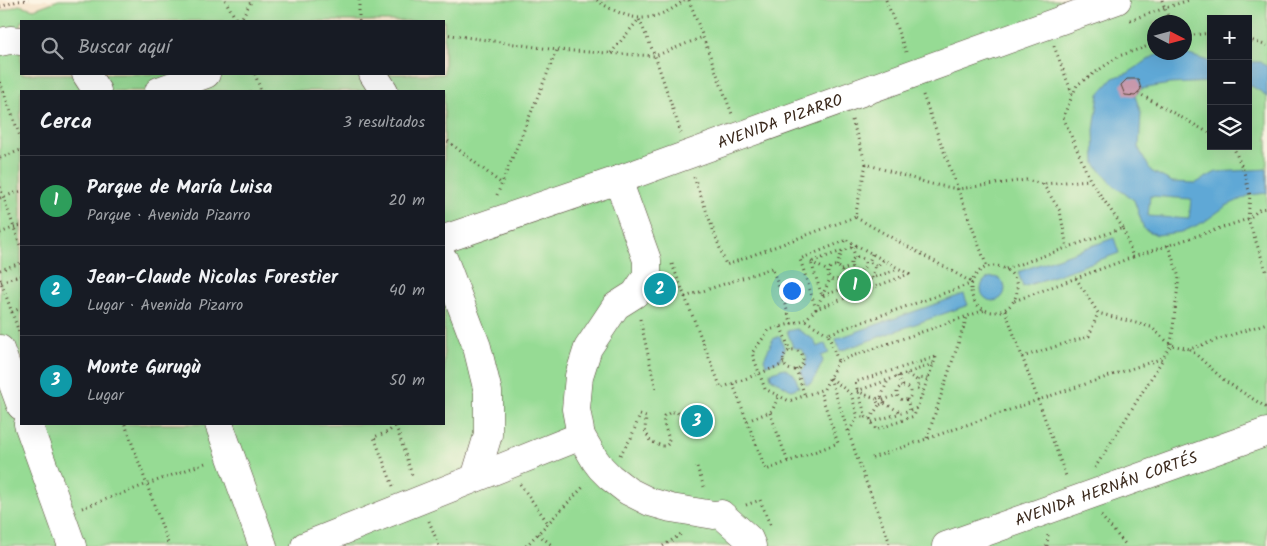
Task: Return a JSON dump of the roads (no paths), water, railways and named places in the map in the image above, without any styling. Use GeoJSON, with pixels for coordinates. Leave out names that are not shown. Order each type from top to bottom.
{"type":"FeatureCollection","features":[{"type":"Feature","properties":{"kind":"street","name":"AVENIDA PIZARRO"},"geometry":{"type":"LineString","coordinates":[[445,239],[618,180],[914,72],[1123,10]]}},
{"type":"Feature","properties":{"kind":"street"},"geometry":{"type":"LineString","coordinates":[[0,42],[20,41]]}},
{"type":"Feature","properties":{"kind":"street"},"geometry":{"type":"LineString","coordinates":[[87,75],[96,90]]}},
{"type":"Feature","properties":{"kind":"street"},"geometry":{"type":"LineString","coordinates":[[162,90],[203,75]]}},
{"type":"Feature","properties":{"kind":"street"},"geometry":{"type":"LineString","coordinates":[[374,75],[383,90]]}},
{"type":"Feature","properties":{"kind":"street"},"geometry":{"type":"LineString","coordinates":[[618,180],[647,260],[647,276],[635,294],[616,306],[588,348],[579,376],[576,409],[581,436],[596,475],[610,477],[628,491],[650,502],[671,508],[714,515],[721,514],[749,539],[752,546]]}},
{"type":"Feature","properties":{"kind":"street"},"geometry":{"type":"LineString","coordinates":[[445,263],[477,347],[488,392],[488,435],[475,478]]}},
{"type":"Feature","properties":{"kind":"street"},"geometry":{"type":"LineString","coordinates":[[0,349],[20,403]]}},
{"type":"Feature","properties":{"kind":"street"},"geometry":{"type":"LineString","coordinates":[[28,425],[72,546]]}},
{"type":"Feature","properties":{"kind":"street"},"geometry":{"type":"LineString","coordinates":[[219,425],[263,546]]}},
{"type":"Feature","properties":{"kind":"street","name":"AVENIDA HERNÁN CORTÉS"},"geometry":{"type":"LineString","coordinates":[[946,546],[1084,510],[1267,432]]}},
{"type":"Feature","properties":{"kind":"street"},"geometry":{"type":"LineString","coordinates":[[305,546],[581,436]]}},
{"type":"Feature","properties":{"kind":"water"},"geometry":{"type":"Polygon","coordinates":[[[1192,56],[1207,61],[1207,82],[1170,84],[1141,89],[1135,96],[1141,113],[1139,149],[1151,171],[1172,182],[1196,183],[1216,172],[1267,169],[1267,193],[1250,195],[1226,206],[1204,222],[1182,232],[1157,235],[1144,229],[1134,200],[1114,186],[1095,164],[1094,130],[1099,94],[1113,78],[1128,73],[1148,60],[1192,60],[1192,56]],[[1150,196],[1148,216],[1189,219],[1191,199],[1150,196]]]}},
{"type":"Feature","properties":{"kind":"water"},"geometry":{"type":"Polygon","coordinates":[[[1252,62],[1261,62],[1267,67],[1267,98],[1263,93],[1252,86],[1252,62]]]}},
{"type":"Feature","properties":{"kind":"water"},"geometry":{"type":"Polygon","coordinates":[[[1114,238],[1119,253],[1023,287],[1018,272],[1114,238]]]}},
{"type":"Feature","properties":{"kind":"water"},"geometry":{"type":"Polygon","coordinates":[[[993,277],[1001,281],[1005,289],[1001,297],[993,301],[985,297],[981,289],[985,281],[993,277]]]}},
{"type":"Feature","properties":{"kind":"water"},"geometry":{"type":"Polygon","coordinates":[[[964,294],[968,305],[840,351],[836,339],[964,294]]]}},
{"type":"Feature","properties":{"kind":"water"},"geometry":{"type":"Polygon","coordinates":[[[797,329],[814,340],[817,347],[825,344],[829,353],[821,356],[823,361],[813,382],[806,385],[801,371],[805,367],[807,357],[802,350],[793,347],[787,331],[797,329]]]}},
{"type":"Feature","properties":{"kind":"water"},"geometry":{"type":"Polygon","coordinates":[[[780,336],[785,350],[780,360],[766,365],[764,359],[773,339],[780,336]]]}},
{"type":"Feature","properties":{"kind":"water"},"geometry":{"type":"Polygon","coordinates":[[[784,368],[794,374],[799,387],[791,390],[771,378],[770,373],[784,368]]]}},
{"type":"Feature","properties":{"kind":"place","name":"Parque de María Luisa"},"geometry":{"type":"Point","coordinates":[855,285]}},
{"type":"Feature","properties":{"kind":"place","name":"Jean-Claude Nicolas Forestier"},"geometry":{"type":"Point","coordinates":[660,289]}},
{"type":"Feature","properties":{"kind":"place","name":"Monte Gurugù"},"geometry":{"type":"Point","coordinates":[697,421]}}]}
